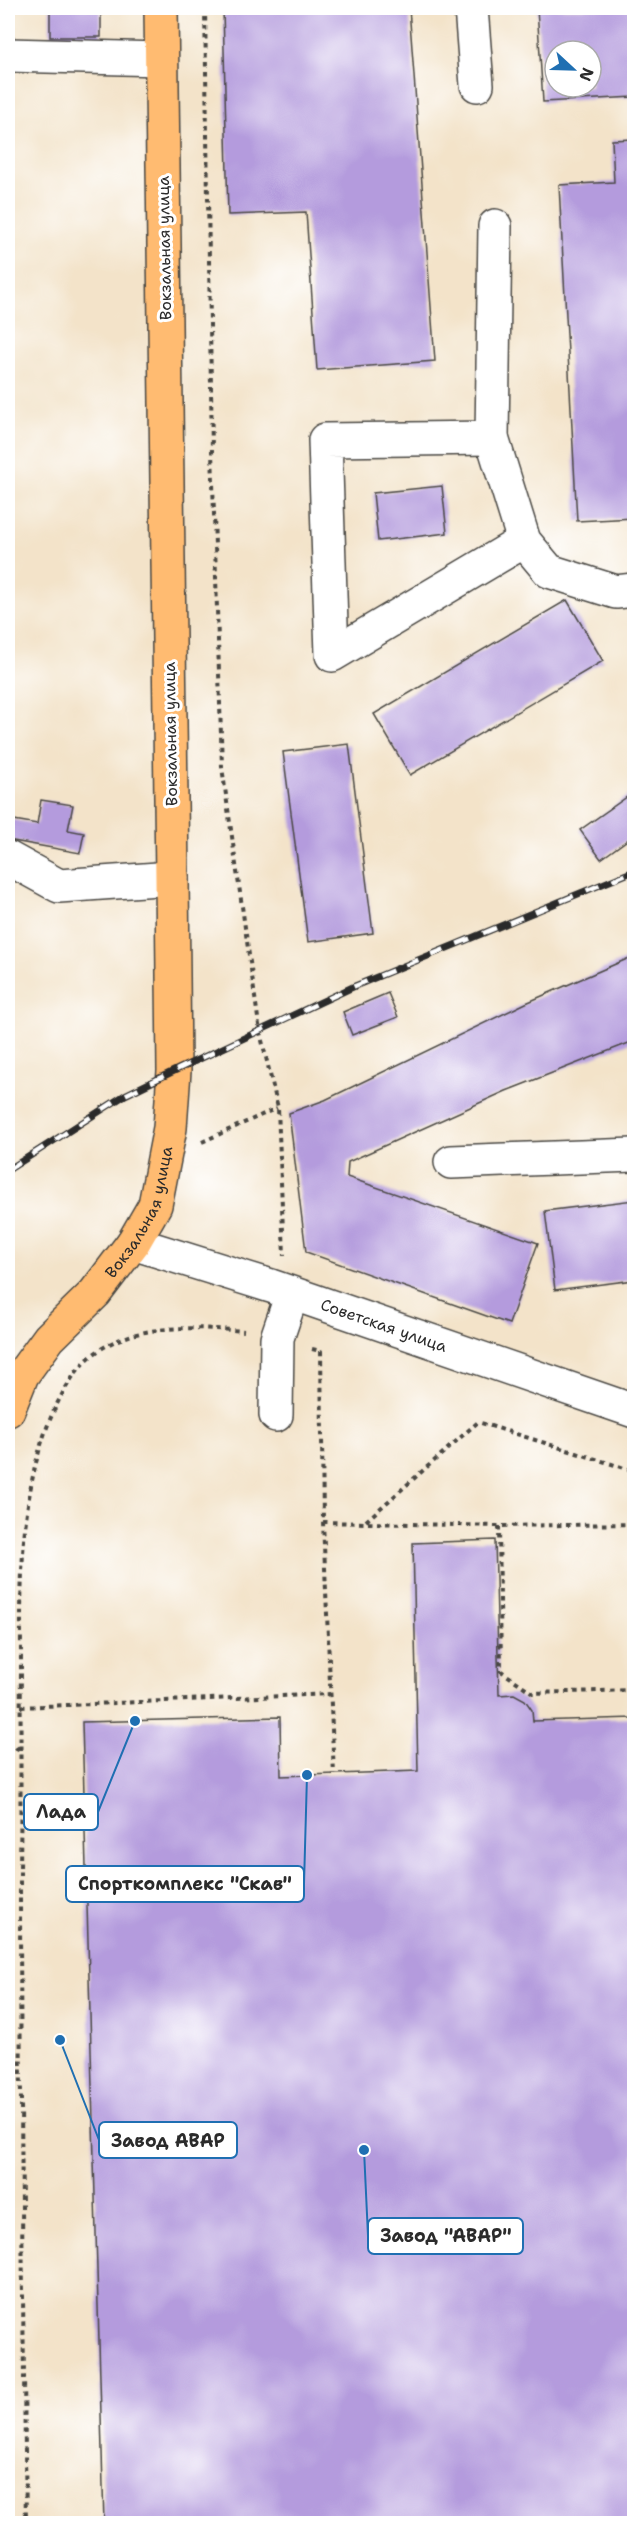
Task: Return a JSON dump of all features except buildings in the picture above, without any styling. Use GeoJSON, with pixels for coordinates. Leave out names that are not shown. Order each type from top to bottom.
{"type":"FeatureCollection","features":[{"type":"Feature","properties":{"kind":"main road","name":"Вокзальная улица"},"geometry":{"type":"LineString","coordinates":[[8,1410],[22,1375],[49,1338],[95,1293],[133,1243],[155,1205],[166,1158],[174,1071],[161,8]]}},
{"type":"Feature","properties":{"kind":"street"},"geometry":{"type":"LineString","coordinates":[[471,8],[477,85]]}},
{"type":"Feature","properties":{"kind":"street"},"geometry":{"type":"LineString","coordinates":[[8,55],[161,59]]}},
{"type":"Feature","properties":{"kind":"street"},"geometry":{"type":"LineString","coordinates":[[495,226],[492,438],[524,541],[549,571],[616,592],[634,590]]}},
{"type":"Feature","properties":{"kind":"street"},"geometry":{"type":"LineString","coordinates":[[492,438],[325,440],[332,655],[524,541]]}},
{"type":"Feature","properties":{"kind":"street"},"geometry":{"type":"LineString","coordinates":[[8,858],[59,886],[172,878]]}},
{"type":"Feature","properties":{"kind":"street"},"geometry":{"type":"LineString","coordinates":[[451,1162],[634,1155]]}},
{"type":"Feature","properties":{"kind":"street","name":"Советская улица"},"geometry":{"type":"LineString","coordinates":[[133,1243],[292,1294],[634,1411]]}},
{"type":"Feature","properties":{"kind":"street"},"geometry":{"type":"LineString","coordinates":[[276,1415],[277,1338],[292,1294]]}},
{"type":"Feature","properties":{"kind":"path"},"geometry":{"type":"LineString","coordinates":[[205,8],[212,452],[222,767],[260,1032],[278,1108],[285,1259]]}},
{"type":"Feature","properties":{"kind":"path"},"geometry":{"type":"LineString","coordinates":[[166,1158],[278,1108]]}},
{"type":"Feature","properties":{"kind":"path"},"geometry":{"type":"LineString","coordinates":[[26,2523],[20,2075],[21,1606],[26,1512],[51,1415],[73,1376],[99,1348],[144,1331],[200,1327],[277,1338],[321,1351],[322,1522],[334,1774]]}},
{"type":"Feature","properties":{"kind":"path"},"geometry":{"type":"LineString","coordinates":[[366,1521],[478,1422],[634,1471]]}},
{"type":"Feature","properties":{"kind":"path"},"geometry":{"type":"LineString","coordinates":[[322,1522],[366,1521],[499,1526],[634,1524]]}},
{"type":"Feature","properties":{"kind":"path"},"geometry":{"type":"LineString","coordinates":[[499,1526],[501,1671],[533,1693],[634,1690]]}},
{"type":"Feature","properties":{"kind":"path"},"geometry":{"type":"LineString","coordinates":[[21,1707],[330,1694]]}},
{"type":"Feature","properties":{"kind":"path"},"geometry":{"type":"LineString","coordinates":[[8,1755],[21,1746]]}},
{"type":"Feature","properties":{"kind":"railway"},"geometry":{"type":"LineString","coordinates":[[8,1170],[125,1095],[174,1071],[355,986],[634,871]]}},
{"type":"Feature","properties":{"kind":"place","name":"Лада"},"geometry":{"type":"Point","coordinates":[135,1721]}},
{"type":"Feature","properties":{"kind":"place","name":"Спорткомплекс \"Скав\""},"geometry":{"type":"Point","coordinates":[307,1775]}},
{"type":"Feature","properties":{"kind":"place","name":"Завод АВАР"},"geometry":{"type":"Point","coordinates":[60,2040]}},
{"type":"Feature","properties":{"kind":"place","name":"Завод \"АВАР\""},"geometry":{"type":"Point","coordinates":[364,2150]}}]}
